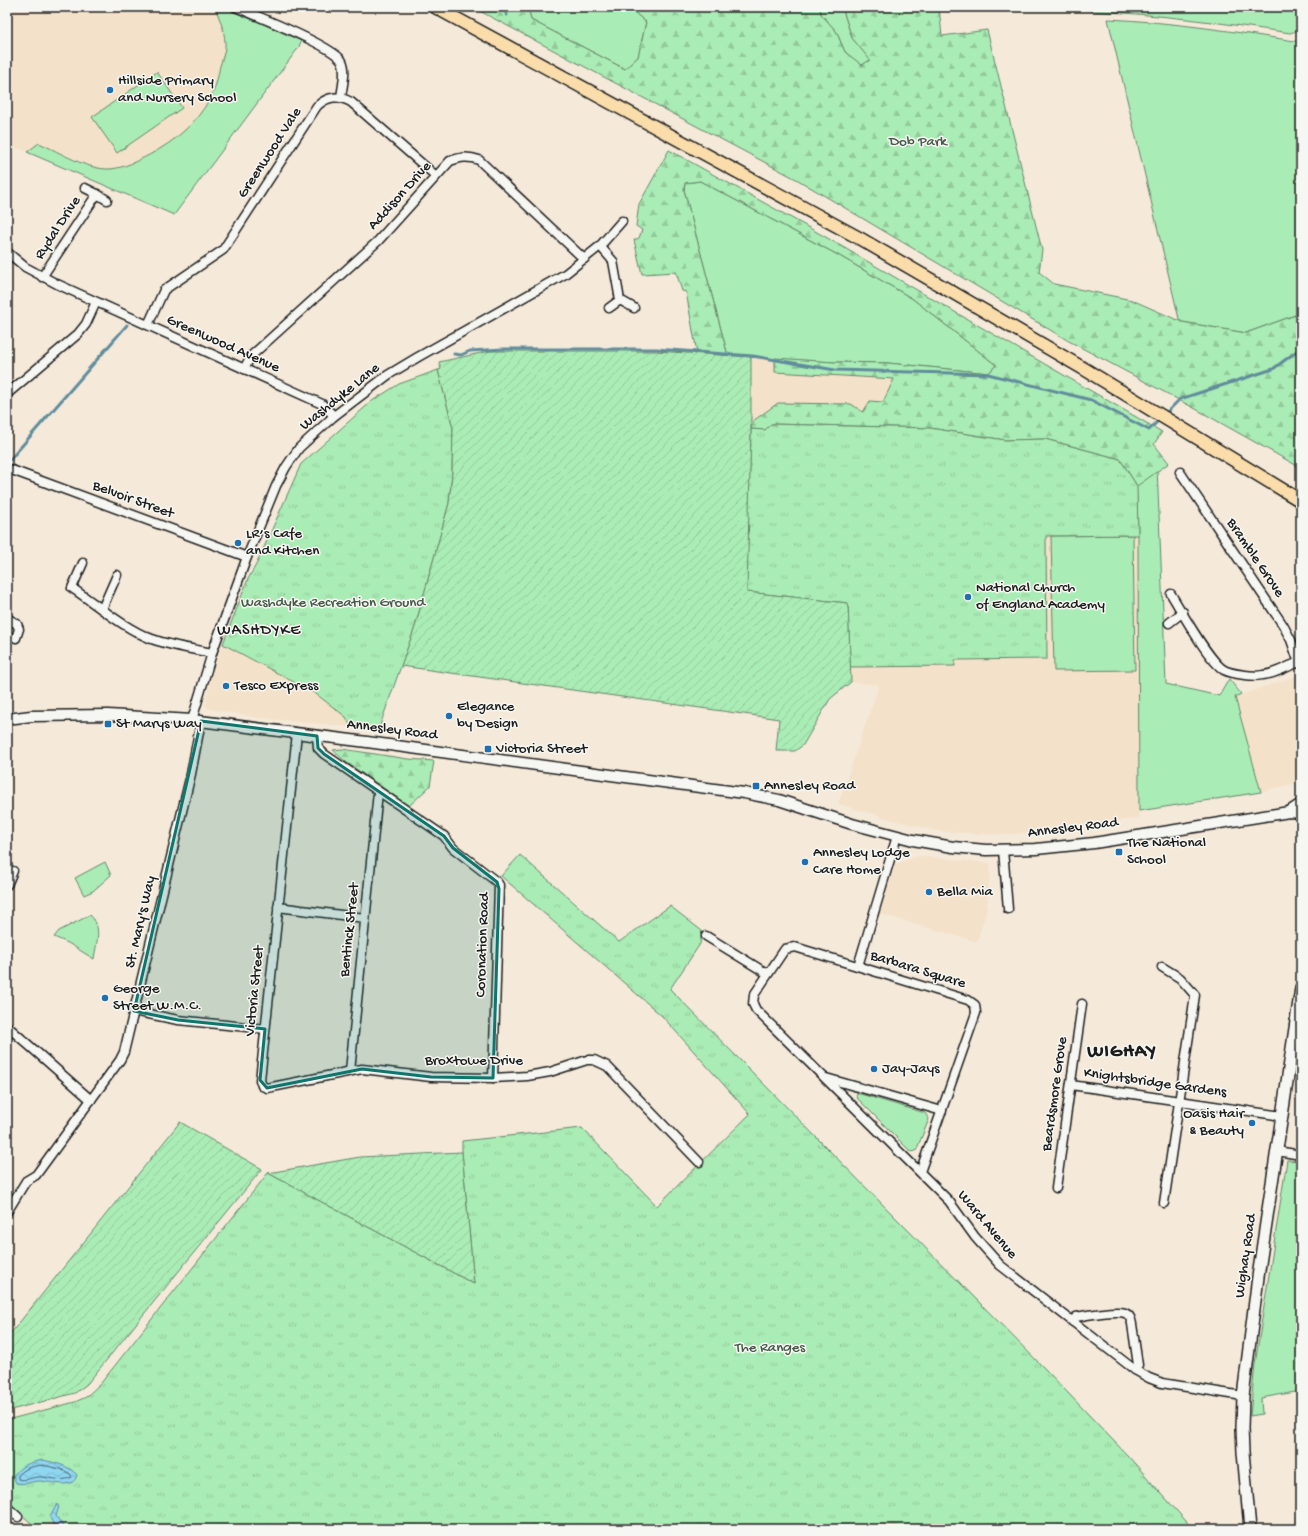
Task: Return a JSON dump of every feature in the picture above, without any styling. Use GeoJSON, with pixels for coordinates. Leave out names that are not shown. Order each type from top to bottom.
{"type":"FeatureCollection","features":[{"type":"Feature","properties":{"kind":"main road"},"geometry":{"type":"LineString","coordinates":[[435,7],[859,238],[1090,372],[1301,501]]}},
{"type":"Feature","properties":{"kind":"main road","name":"Wighay Road"},"geometry":{"type":"LineString","coordinates":[[1250,1529],[1242,1452],[1243,1396],[1258,1277],[1301,988]]}},
{"type":"Feature","properties":{"kind":"street"},"geometry":{"type":"LineString","coordinates":[[235,7],[331,50],[338,56],[344,68],[341,98],[357,106],[436,176]]}},
{"type":"Feature","properties":{"kind":"street","name":"Greenwood Vale"},"geometry":{"type":"LineString","coordinates":[[148,325],[164,290],[222,250],[317,106],[326,99],[332,97],[341,98]]}},
{"type":"Feature","properties":{"kind":"street","name":"Addison Drive"},"geometry":{"type":"LineString","coordinates":[[244,369],[251,356],[378,241],[450,161],[460,157],[470,157],[479,160],[584,259]]}},
{"type":"Feature","properties":{"kind":"street","name":"Rydal Drive"},"geometry":{"type":"LineString","coordinates":[[85,188],[107,200]]}},
{"type":"Feature","properties":{"kind":"street","name":"Rydal Drive"},"geometry":{"type":"LineString","coordinates":[[42,277],[97,194]]}},
{"type":"Feature","properties":{"kind":"street","name":"Washdyke Lane"},"geometry":{"type":"LineString","coordinates":[[197,721],[212,653],[247,557],[276,486],[286,467],[299,448],[334,416],[388,375],[556,280],[600,246],[622,221]]}},
{"type":"Feature","properties":{"kind":"street"},"geometry":{"type":"LineString","coordinates":[[600,246],[613,261],[620,300]]}},
{"type":"Feature","properties":{"kind":"street","name":"Greenwood Avenue"},"geometry":{"type":"LineString","coordinates":[[7,252],[25,267],[42,277],[322,404],[334,416]]}},
{"type":"Feature","properties":{"kind":"street"},"geometry":{"type":"LineString","coordinates":[[609,308],[620,300]]}},
{"type":"Feature","properties":{"kind":"street"},"geometry":{"type":"LineString","coordinates":[[620,300],[634,308]]}},
{"type":"Feature","properties":{"kind":"street"},"geometry":{"type":"LineString","coordinates":[[7,394],[78,334],[86,324],[96,302]]}},
{"type":"Feature","properties":{"kind":"street","name":"Belvoir Street"},"geometry":{"type":"LineString","coordinates":[[9,469],[247,557]]}},
{"type":"Feature","properties":{"kind":"street","name":"Bramble Grove"},"geometry":{"type":"LineString","coordinates":[[1180,472],[1282,625],[1291,640],[1300,662]]}},
{"type":"Feature","properties":{"kind":"street"},"geometry":{"type":"LineString","coordinates":[[82,563],[72,588],[102,609],[135,631],[150,638],[167,644],[212,653]]}},
{"type":"Feature","properties":{"kind":"street"},"geometry":{"type":"LineString","coordinates":[[102,609],[117,575]]}},
{"type":"Feature","properties":{"kind":"street"},"geometry":{"type":"LineString","coordinates":[[1171,594],[1213,660],[1230,673],[1260,676],[1277,672],[1300,662]]}},
{"type":"Feature","properties":{"kind":"street"},"geometry":{"type":"LineString","coordinates":[[1169,623],[1183,612]]}},
{"type":"Feature","properties":{"kind":"street"},"geometry":{"type":"LineString","coordinates":[[7,618],[17,624],[19,630],[16,638]]}},
{"type":"Feature","properties":{"kind":"street","name":"Annesley Road"},"geometry":{"type":"LineString","coordinates":[[7,719],[31,716],[108,715],[197,721],[744,793],[779,800],[897,836],[953,847],[1003,850],[1036,849],[1094,843],[1289,812],[1301,812]]}},
{"type":"Feature","properties":{"kind":"street","name":"St. Mary's Way"},"geometry":{"type":"LineString","coordinates":[[7,1212],[26,1181],[36,1176],[120,1060],[124,1052],[191,774],[197,721]]}},
{"type":"Feature","properties":{"kind":"street","name":"Victoria Street"},"geometry":{"type":"LineString","coordinates":[[262,1086],[260,1080],[265,1029],[297,733]]}},
{"type":"Feature","properties":{"kind":"street","name":"Coronation Road"},"geometry":{"type":"LineString","coordinates":[[317,736],[318,748],[324,754],[444,836],[453,848],[499,885],[493,1078]]}},
{"type":"Feature","properties":{"kind":"street","name":"Bentinck Street"},"geometry":{"type":"LineString","coordinates":[[350,1071],[378,792]]}},
{"type":"Feature","properties":{"kind":"street","name":"Annesley Road"},"geometry":{"type":"LineString","coordinates":[[1289,812],[1301,804]]}},
{"type":"Feature","properties":{"kind":"street","name":"Barbara Square"},"geometry":{"type":"LineString","coordinates":[[858,966],[897,836]]}},
{"type":"Feature","properties":{"kind":"street"},"geometry":{"type":"LineString","coordinates":[[1003,850],[1008,910]]}},
{"type":"Feature","properties":{"kind":"street"},"geometry":{"type":"LineString","coordinates":[[7,885],[14,871]]}},
{"type":"Feature","properties":{"kind":"street"},"geometry":{"type":"LineString","coordinates":[[278,907],[365,918]]}},
{"type":"Feature","properties":{"kind":"street"},"geometry":{"type":"LineString","coordinates":[[706,936],[768,974]]}},
{"type":"Feature","properties":{"kind":"street","name":"Barbara Square"},"geometry":{"type":"LineString","coordinates":[[791,947],[968,1000],[975,1005],[976,1013],[920,1172],[756,1010],[753,1000],[754,995],[768,974],[782,952],[791,947]]}},
{"type":"Feature","properties":{"kind":"street"},"geometry":{"type":"LineString","coordinates":[[1162,967],[1180,978],[1195,995],[1164,1204]]}},
{"type":"Feature","properties":{"kind":"street","name":"Beardsmore Grove"},"geometry":{"type":"LineString","coordinates":[[1056,1188],[1082,1004]]}},
{"type":"Feature","properties":{"kind":"street"},"geometry":{"type":"LineString","coordinates":[[134,1011],[178,1020],[265,1029]]}},
{"type":"Feature","properties":{"kind":"street"},"geometry":{"type":"LineString","coordinates":[[7,1026],[91,1100]]}},
{"type":"Feature","properties":{"kind":"street","name":"Broxtowe Drive"},"geometry":{"type":"LineString","coordinates":[[262,1086],[267,1088],[362,1069],[431,1077],[493,1078],[527,1076],[550,1072],[587,1060],[594,1060],[607,1066],[699,1162]]}},
{"type":"Feature","properties":{"kind":"street","name":"Barbara Square"},"geometry":{"type":"LineString","coordinates":[[825,1078],[942,1111]]}},
{"type":"Feature","properties":{"kind":"street","name":"Knightsbridge Gardens"},"geometry":{"type":"LineString","coordinates":[[1071,1085],[1282,1116]]}},
{"type":"Feature","properties":{"kind":"street"},"geometry":{"type":"LineString","coordinates":[[1277,1151],[1301,1155]]}},
{"type":"Feature","properties":{"kind":"street","name":"Ward Avenue"},"geometry":{"type":"LineString","coordinates":[[920,1172],[949,1201],[975,1237],[1000,1265],[1135,1370],[1162,1383],[1243,1396]]}},
{"type":"Feature","properties":{"kind":"street"},"geometry":{"type":"LineString","coordinates":[[1073,1322],[1076,1317],[1123,1312],[1127,1314],[1132,1324],[1138,1365],[1135,1370]]}},
{"type":"Feature","properties":{"kind":"street"},"geometry":{"type":"LineString","coordinates":[[7,1507],[18,1517]]}},
{"type":"Feature","properties":{"kind":"highlighted area"},"geometry":{"type":"Polygon","coordinates":[[[201,721],[317,736],[318,748],[324,754],[444,836],[453,848],[497,882],[499,889],[493,1078],[431,1077],[362,1069],[267,1088],[260,1080],[265,1029],[178,1020],[134,1011],[201,721]]]}},
{"type":"Feature","properties":{"kind":"shaded area","name":"Hillside Primary and Nursery School"},"geometry":{"type":"Polygon","coordinates":[[[7,7],[215,7],[222,27],[225,48],[211,98],[193,122],[178,137],[164,147],[133,163],[112,169],[91,167],[39,143],[27,152],[7,144],[7,7]]]}},
{"type":"Feature","properties":{"kind":"shaded area","name":"National Church of England Academy"},"geometry":{"type":"Polygon","coordinates":[[[751,357],[989,373],[1132,434],[1137,486],[1138,535],[1139,818],[1071,828],[1006,835],[976,834],[936,831],[838,804],[879,685],[851,682],[848,603],[746,592],[751,429],[751,357]]]}},
{"type":"Feature","properties":{"kind":"shaded area"},"geometry":{"type":"Polygon","coordinates":[[[223,644],[316,694],[346,717],[351,727],[259,718],[208,709],[205,705],[214,666],[223,644]]]}},
{"type":"Feature","properties":{"kind":"shaded area"},"geometry":{"type":"Polygon","coordinates":[[[1301,674],[1301,782],[1261,792],[1235,697],[1301,674]]]}},
{"type":"Feature","properties":{"kind":"shaded area"},"geometry":{"type":"Polygon","coordinates":[[[918,856],[991,863],[987,909],[977,942],[880,914],[895,864],[918,856]]]}},
{"type":"Feature","properties":{"kind":"green space"},"geometry":{"type":"Polygon","coordinates":[[[215,7],[225,7],[301,41],[299,47],[174,215],[27,152],[39,143],[83,164],[101,169],[110,169],[125,166],[140,160],[176,138],[192,124],[205,107],[218,78],[225,48],[225,38],[215,7]]]}},
{"type":"Feature","properties":{"kind":"green space","name":"Dob Park"},"geometry":{"type":"Polygon","coordinates":[[[472,7],[528,7],[531,20],[625,69],[638,57],[646,22],[628,7],[820,7],[821,14],[836,31],[845,52],[862,65],[870,60],[852,38],[842,7],[939,7],[942,36],[987,30],[1042,250],[1039,272],[1054,284],[1132,300],[1182,322],[1246,333],[1301,313],[1301,468],[1194,408],[1067,340],[798,180],[472,7]]]}},
{"type":"Feature","properties":{"kind":"green space"},"geometry":{"type":"Polygon","coordinates":[[[528,7],[628,7],[646,22],[638,57],[625,69],[531,20],[528,7]]]}},
{"type":"Feature","properties":{"kind":"green space"},"geometry":{"type":"Polygon","coordinates":[[[820,7],[842,7],[852,38],[871,60],[862,66],[845,52],[836,31],[821,14],[820,7]]]}},
{"type":"Feature","properties":{"kind":"green space"},"geometry":{"type":"Polygon","coordinates":[[[1090,7],[1301,7],[1301,23],[1298,29],[1290,33],[1190,19],[1090,11],[1090,7]]]}},
{"type":"Feature","properties":{"kind":"green space"},"geometry":{"type":"Polygon","coordinates":[[[1108,19],[1181,25],[1301,42],[1301,313],[1246,333],[1182,322],[1179,319],[1108,19]]]}},
{"type":"Feature","properties":{"kind":"green space"},"geometry":{"type":"Polygon","coordinates":[[[157,72],[182,108],[117,153],[92,117],[157,72]]]}},
{"type":"Feature","properties":{"kind":"green space"},"geometry":{"type":"Polygon","coordinates":[[[669,150],[822,235],[1162,432],[1154,444],[1169,463],[1137,486],[1120,459],[1045,439],[1005,440],[930,428],[771,424],[765,430],[751,429],[753,421],[778,403],[851,404],[863,412],[870,401],[883,402],[894,379],[775,372],[775,358],[834,362],[888,363],[989,373],[996,365],[913,299],[838,255],[700,181],[685,183],[684,190],[728,356],[697,353],[686,292],[682,291],[676,272],[642,274],[634,240],[639,238],[642,230],[636,226],[639,204],[669,150]]]}},
{"type":"Feature","properties":{"kind":"green space"},"geometry":{"type":"Polygon","coordinates":[[[700,181],[838,255],[913,299],[996,365],[989,373],[888,363],[834,362],[728,356],[684,190],[685,183],[700,181]]]}},
{"type":"Feature","properties":{"kind":"green space"},"geometry":{"type":"Polygon","coordinates":[[[490,351],[656,351],[751,357],[751,429],[747,592],[848,603],[851,682],[830,699],[803,745],[795,751],[776,751],[779,719],[401,666],[415,627],[449,503],[452,473],[453,428],[438,370],[441,369],[439,362],[490,351]]]}},
{"type":"Feature","properties":{"kind":"green space","name":"Washdyke Recreation Ground"},"geometry":{"type":"Polygon","coordinates":[[[438,370],[453,428],[452,473],[449,503],[415,627],[379,728],[351,727],[346,717],[316,694],[223,644],[248,579],[257,563],[301,464],[372,401],[399,384],[438,370]]]}},
{"type":"Feature","properties":{"kind":"green space"},"geometry":{"type":"Polygon","coordinates":[[[771,424],[930,428],[1005,440],[1045,439],[1120,459],[1137,486],[1138,535],[1046,536],[1047,659],[955,660],[955,666],[850,667],[848,603],[746,592],[751,429],[765,430],[771,424]]]}},
{"type":"Feature","properties":{"kind":"green space"},"geometry":{"type":"Polygon","coordinates":[[[1157,466],[1166,684],[1219,696],[1229,679],[1241,694],[1235,697],[1261,792],[1139,811],[1138,535],[1136,473],[1157,466]]]}},
{"type":"Feature","properties":{"kind":"green space"},"geometry":{"type":"Polygon","coordinates":[[[1133,535],[1135,670],[1054,671],[1051,536],[1133,535]]]}},
{"type":"Feature","properties":{"kind":"green space"},"geometry":{"type":"Polygon","coordinates":[[[342,749],[408,759],[434,761],[430,786],[409,806],[346,762],[333,750],[342,749]]]}},
{"type":"Feature","properties":{"kind":"green space","name":"The Ranges"},"geometry":{"type":"Polygon","coordinates":[[[520,855],[619,942],[670,906],[702,931],[700,944],[670,989],[1047,1371],[1128,1456],[1193,1529],[38,1529],[7,1502],[7,1420],[75,1402],[86,1397],[101,1383],[268,1173],[474,1284],[462,1141],[582,1128],[657,1206],[750,1114],[662,1016],[501,876],[520,855]]]}},
{"type":"Feature","properties":{"kind":"green space"},"geometry":{"type":"Polygon","coordinates":[[[105,862],[111,875],[93,891],[84,895],[75,878],[105,862]]]}},
{"type":"Feature","properties":{"kind":"green space"},"geometry":{"type":"Polygon","coordinates":[[[90,915],[98,930],[94,959],[68,943],[54,937],[59,931],[90,915]]]}},
{"type":"Feature","properties":{"kind":"green space"},"geometry":{"type":"Polygon","coordinates":[[[857,1093],[925,1113],[929,1119],[916,1151],[911,1152],[856,1097],[857,1093]]]}},
{"type":"Feature","properties":{"kind":"green space"},"geometry":{"type":"Polygon","coordinates":[[[180,1122],[262,1169],[87,1384],[75,1393],[7,1411],[7,1338],[180,1122]]]}},
{"type":"Feature","properties":{"kind":"green space"},"geometry":{"type":"Polygon","coordinates":[[[462,1152],[474,1284],[268,1173],[360,1157],[462,1152]]]}},
{"type":"Feature","properties":{"kind":"green space"},"geometry":{"type":"Polygon","coordinates":[[[1287,1160],[1301,1161],[1301,1391],[1261,1398],[1262,1414],[1250,1416],[1255,1364],[1287,1160]]]}},
{"type":"Feature","properties":{"kind":"water"},"geometry":{"type":"Polygon","coordinates":[[[43,1460],[62,1465],[70,1469],[77,1475],[75,1479],[71,1483],[67,1484],[38,1481],[24,1484],[16,1483],[13,1476],[23,1466],[43,1460]]]}},
{"type":"Feature","properties":{"kind":"water"},"geometry":{"type":"Polygon","coordinates":[[[57,1504],[59,1507],[56,1516],[65,1529],[55,1529],[50,1517],[57,1504]]]}},
{"type":"Feature","properties":{"kind":"waterway"},"geometry":{"type":"LineString","coordinates":[[503,7],[507,15]]}},
{"type":"Feature","properties":{"kind":"waterway"},"geometry":{"type":"LineString","coordinates":[[7,463],[127,325]]}},
{"type":"Feature","properties":{"kind":"waterway"},"geometry":{"type":"LineString","coordinates":[[1165,414],[1180,399],[1273,369],[1301,348]]}},
{"type":"Feature","properties":{"kind":"waterway"},"geometry":{"type":"LineString","coordinates":[[454,354],[461,355],[470,351],[503,349],[656,349],[753,356],[835,370],[988,374],[1091,400],[1149,430],[1161,418]]}},
{"type":"Feature","properties":{"kind":"place","name":"Hillside Primary and Nursery School"},"geometry":{"type":"Point","coordinates":[110,90]}},
{"type":"Feature","properties":{"kind":"place","name":"LR’s Cafe and Kitchen"},"geometry":{"type":"Point","coordinates":[238,543]}},
{"type":"Feature","properties":{"kind":"place","name":"National Church of England Academy"},"geometry":{"type":"Point","coordinates":[968,597]}},
{"type":"Feature","properties":{"kind":"place","name":"Tesco Express"},"geometry":{"type":"Point","coordinates":[226,686]}},
{"type":"Feature","properties":{"kind":"place","name":"Elegance by Design"},"geometry":{"type":"Point","coordinates":[449,716]}},
{"type":"Feature","properties":{"kind":"place","name":"St Marys Way"},"geometry":{"type":"Point","coordinates":[108,724]}},
{"type":"Feature","properties":{"kind":"place","name":"Victoria Street"},"geometry":{"type":"Point","coordinates":[488,749]}},
{"type":"Feature","properties":{"kind":"place","name":"Annesley Road"},"geometry":{"type":"Point","coordinates":[756,786]}},
{"type":"Feature","properties":{"kind":"place","name":"The National School"},"geometry":{"type":"Point","coordinates":[1119,852]}},
{"type":"Feature","properties":{"kind":"place","name":"Annesley Lodge Care Home"},"geometry":{"type":"Point","coordinates":[805,862]}},
{"type":"Feature","properties":{"kind":"place","name":"Bella Mia"},"geometry":{"type":"Point","coordinates":[929,892]}},
{"type":"Feature","properties":{"kind":"place","name":"George Street W.M.C."},"geometry":{"type":"Point","coordinates":[105,998]}},
{"type":"Feature","properties":{"kind":"place","name":"Jay-Jays"},"geometry":{"type":"Point","coordinates":[874,1069]}},
{"type":"Feature","properties":{"kind":"place","name":"Oasis Hair & Beauty"},"geometry":{"type":"Point","coordinates":[1252,1123]}},
{"type":"Feature","properties":{"kind":"district","name":"WASHDYKE"},"geometry":{"type":"Point","coordinates":[259,631]}},
{"type":"Feature","properties":{"kind":"district","name":"WIGHAY"},"geometry":{"type":"Point","coordinates":[1122,1052]}}]}
